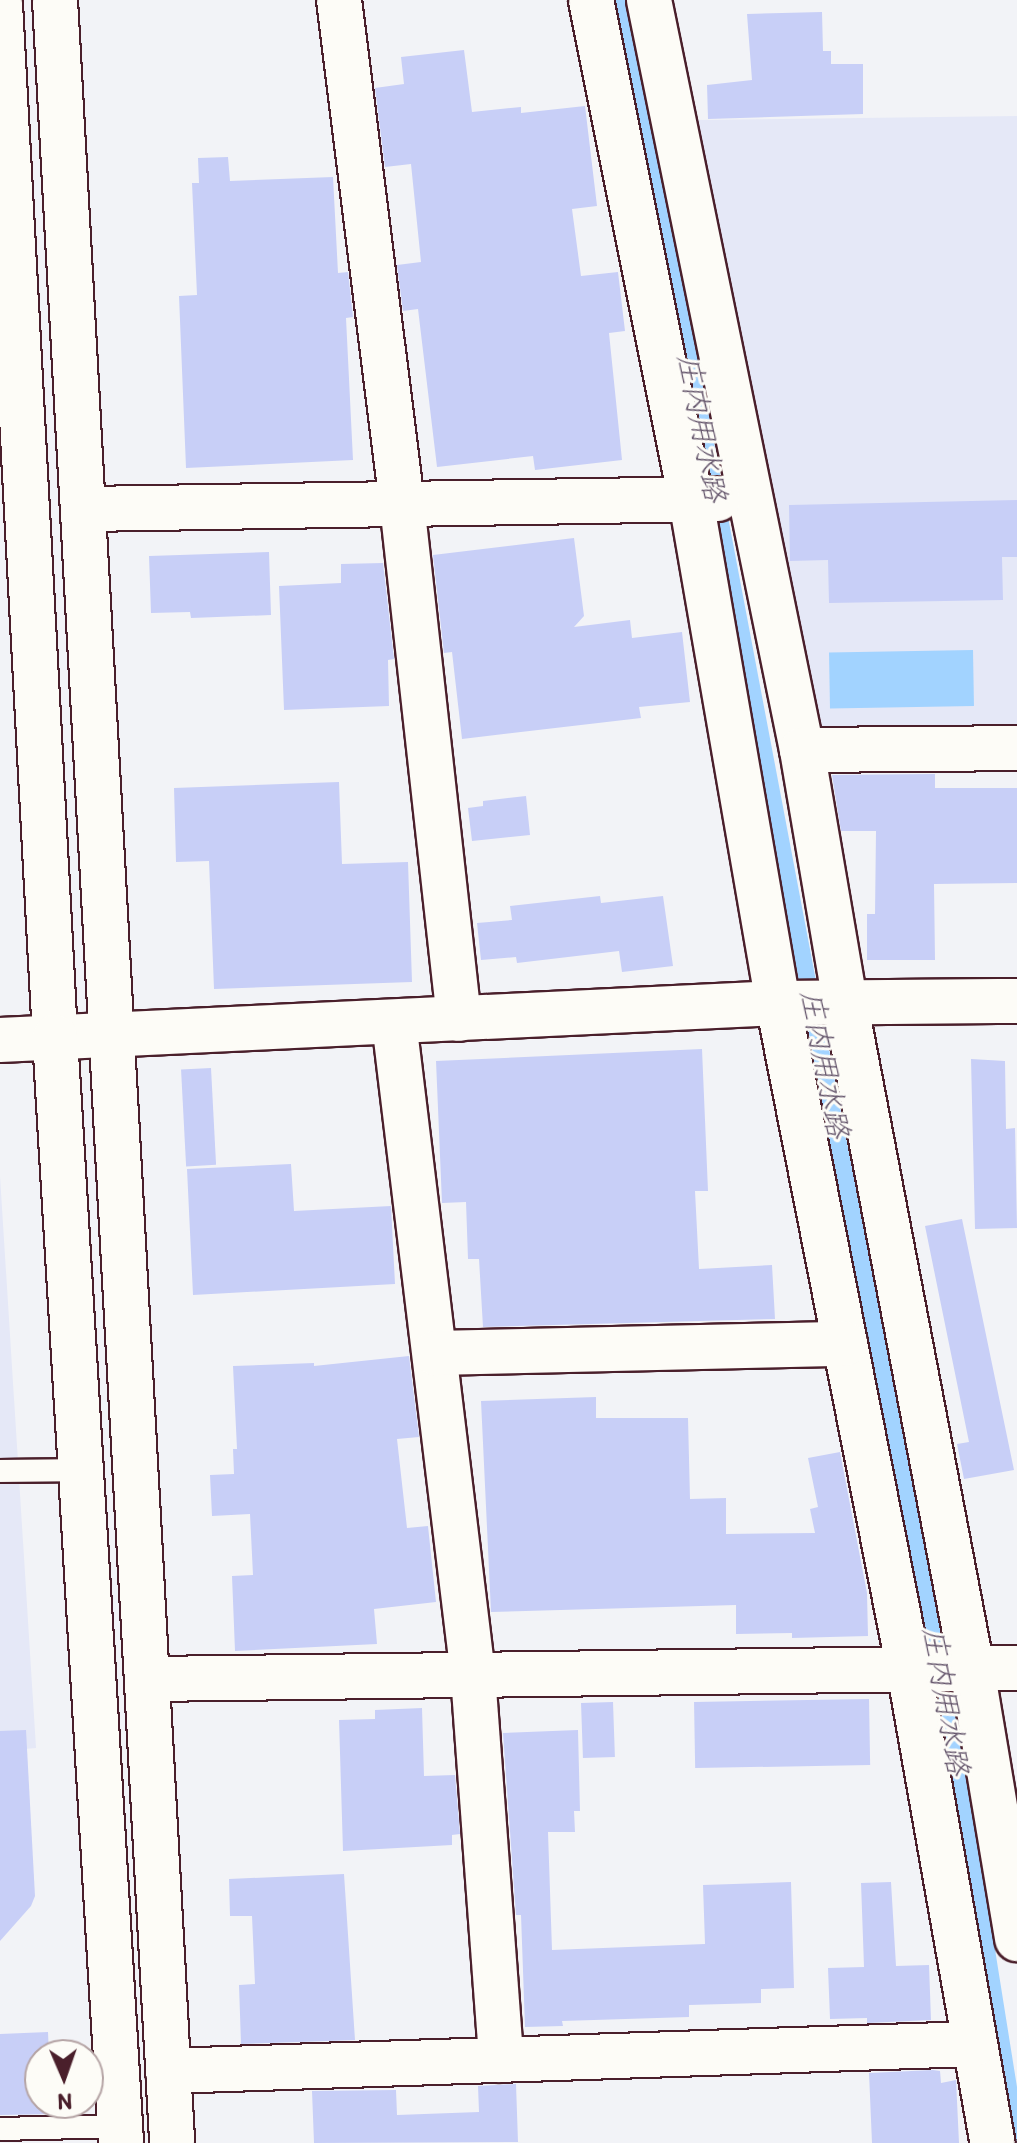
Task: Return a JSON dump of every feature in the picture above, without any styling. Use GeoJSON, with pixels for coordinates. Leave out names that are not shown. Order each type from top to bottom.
{"type":"FeatureCollection","features":[{"type":"Feature","properties":{"kind":"street"},"geometry":{"type":"LineString","coordinates":[[55,0],[172,2143]]}},
{"type":"Feature","properties":{"kind":"street"},"geometry":{"type":"LineString","coordinates":[[339,0],[402,504],[459,1019]]}},
{"type":"Feature","properties":{"kind":"street"},"geometry":{"type":"LineString","coordinates":[[591,0],[720,499],[802,750],[812,1003],[845,1344],[1017,1939]]}},
{"type":"Feature","properties":{"kind":"street"},"geometry":{"type":"LineString","coordinates":[[649,0],[720,499],[812,1003],[941,1669],[975,2044],[993,2143]]}},
{"type":"Feature","properties":{"kind":"street"},"geometry":{"type":"LineString","coordinates":[[0,4],[55,1037],[121,2134]]}},
{"type":"Feature","properties":{"kind":"street"},"geometry":{"type":"LineString","coordinates":[[85,509],[720,499]]}},
{"type":"Feature","properties":{"kind":"street"},"geometry":{"type":"LineString","coordinates":[[802,750],[1017,748]]}},
{"type":"Feature","properties":{"kind":"street"},"geometry":{"type":"LineString","coordinates":[[0,1040],[812,1003],[1017,1001]]}},
{"type":"Feature","properties":{"kind":"street"},"geometry":{"type":"LineString","coordinates":[[394,1022],[473,1675],[501,2060]]}},
{"type":"Feature","properties":{"kind":"street"},"geometry":{"type":"LineString","coordinates":[[435,1353],[845,1344]]}},
{"type":"Feature","properties":{"kind":"street"},"geometry":{"type":"LineString","coordinates":[[149,1679],[1017,1668]]}},
{"type":"Feature","properties":{"kind":"street"},"geometry":{"type":"LineString","coordinates":[[168,2071],[975,2044]]}},
{"type":"Feature","properties":{"kind":"lane"},"geometry":{"type":"LineString","coordinates":[[0,1471],[81,1470]]}},
{"type":"Feature","properties":{"kind":"lane"},"geometry":{"type":"LineString","coordinates":[[0,2129],[121,2134]]}},
{"type":"Feature","properties":{"kind":"shaded area"},"geometry":{"type":"Polygon","coordinates":[[[1017,116],[1017,726],[821,728],[810,715],[695,120],[1017,116]]]}},
{"type":"Feature","properties":{"kind":"shaded area"},"geometry":{"type":"Polygon","coordinates":[[[0,1176],[36,1748],[0,1751],[0,1176]]]}},
{"type":"Feature","properties":{"kind":"water","name":"庄内用水路"},"geometry":{"type":"Polygon","coordinates":[[[612,0],[630,0],[838,1097],[947,1649],[1017,2087],[1017,2143],[1010,2143],[926,1648],[612,0]]]}},
{"type":"Feature","properties":{"kind":"water"},"geometry":{"type":"Polygon","coordinates":[[[973,650],[974,706],[830,709],[829,653],[973,650]]]}},
{"type":"Feature","properties":{"kind":"building"},"geometry":{"type":"Polygon","coordinates":[[[822,12],[823,51],[831,51],[831,64],[863,64],[863,114],[708,119],[707,85],[752,80],[747,14],[822,12]]]}},
{"type":"Feature","properties":{"kind":"building"},"geometry":{"type":"Polygon","coordinates":[[[464,50],[472,112],[521,107],[521,113],[585,106],[597,206],[572,209],[581,276],[618,272],[625,331],[609,333],[622,460],[535,470],[533,456],[437,467],[418,309],[403,311],[397,265],[421,262],[411,164],[385,167],[375,88],[404,84],[401,57],[464,50]]]}},
{"type":"Feature","properties":{"kind":"building"},"geometry":{"type":"Polygon","coordinates":[[[228,157],[230,181],[333,177],[338,273],[348,272],[353,317],[346,318],[353,460],[186,468],[179,296],[197,295],[192,183],[199,183],[198,158],[228,157]]]}},
{"type":"Feature","properties":{"kind":"building"},"geometry":{"type":"Polygon","coordinates":[[[1017,500],[1017,557],[1002,557],[1003,600],[829,603],[828,560],[790,561],[789,505],[1017,500]]]}},
{"type":"Feature","properties":{"kind":"building"},"geometry":{"type":"Polygon","coordinates":[[[574,538],[584,616],[574,627],[630,620],[632,638],[682,632],[690,702],[639,707],[641,718],[462,739],[452,652],[444,653],[433,555],[574,538]]]}},
{"type":"Feature","properties":{"kind":"building"},"geometry":{"type":"Polygon","coordinates":[[[269,552],[271,615],[191,618],[190,612],[151,613],[149,556],[269,552]]]}},
{"type":"Feature","properties":{"kind":"building"},"geometry":{"type":"Polygon","coordinates":[[[383,563],[394,659],[388,660],[389,706],[284,710],[279,586],[341,583],[341,564],[383,563]]]}},
{"type":"Feature","properties":{"kind":"building"},"geometry":{"type":"Polygon","coordinates":[[[935,774],[935,788],[1017,788],[1017,883],[934,884],[935,960],[867,960],[867,914],[875,914],[876,831],[841,831],[832,775],[935,774]]]}},
{"type":"Feature","properties":{"kind":"building"},"geometry":{"type":"Polygon","coordinates":[[[339,782],[342,864],[408,862],[412,982],[214,989],[209,861],[176,862],[174,788],[339,782]]]}},
{"type":"Feature","properties":{"kind":"building"},"geometry":{"type":"Polygon","coordinates":[[[526,796],[530,835],[472,841],[468,808],[483,806],[483,801],[526,796]]]}},
{"type":"Feature","properties":{"kind":"building"},"geometry":{"type":"Polygon","coordinates":[[[600,896],[601,903],[663,896],[673,966],[622,972],[619,951],[517,963],[516,957],[481,960],[477,923],[512,920],[510,906],[600,896]]]}},
{"type":"Feature","properties":{"kind":"building"},"geometry":{"type":"Polygon","coordinates":[[[702,1049],[708,1191],[695,1191],[699,1269],[772,1265],[775,1319],[483,1327],[479,1259],[468,1259],[466,1202],[442,1203],[436,1061],[702,1049]]]}},
{"type":"Feature","properties":{"kind":"building"},"geometry":{"type":"Polygon","coordinates":[[[971,1059],[1005,1061],[1006,1129],[1015,1128],[1017,1228],[975,1229],[971,1059]]]}},
{"type":"Feature","properties":{"kind":"building"},"geometry":{"type":"Polygon","coordinates":[[[211,1068],[216,1165],[186,1166],[181,1070],[211,1068]]]}},
{"type":"Feature","properties":{"kind":"building"},"geometry":{"type":"Polygon","coordinates":[[[291,1164],[294,1211],[391,1206],[395,1284],[193,1295],[187,1169],[291,1164]]]}},
{"type":"Feature","properties":{"kind":"building"},"geometry":{"type":"Polygon","coordinates":[[[962,1219],[1014,1470],[964,1479],[957,1444],[969,1442],[925,1226],[962,1219]]]}},
{"type":"Feature","properties":{"kind":"building"},"geometry":{"type":"Polygon","coordinates":[[[409,1356],[419,1437],[397,1439],[407,1528],[428,1526],[436,1602],[374,1609],[377,1644],[235,1651],[232,1576],[253,1575],[250,1514],[212,1516],[210,1475],[234,1474],[233,1449],[237,1449],[233,1366],[314,1363],[314,1366],[409,1356]]]}},
{"type":"Feature","properties":{"kind":"building"},"geometry":{"type":"Polygon","coordinates":[[[596,1397],[596,1418],[688,1418],[690,1499],[726,1498],[726,1534],[815,1533],[810,1509],[818,1507],[808,1458],[840,1452],[867,1593],[868,1636],[792,1638],[792,1633],[736,1634],[736,1605],[491,1612],[481,1401],[596,1397]]]}},
{"type":"Feature","properties":{"kind":"building"},"geometry":{"type":"Polygon","coordinates":[[[869,1699],[870,1765],[695,1768],[694,1702],[869,1699]]]}},
{"type":"Feature","properties":{"kind":"building"},"geometry":{"type":"Polygon","coordinates":[[[613,1702],[615,1757],[583,1758],[581,1703],[613,1702]]]}},
{"type":"Feature","properties":{"kind":"building"},"geometry":{"type":"Polygon","coordinates":[[[422,1708],[424,1776],[455,1775],[460,1834],[452,1835],[452,1845],[343,1851],[339,1720],[375,1719],[375,1710],[422,1708]]]}},
{"type":"Feature","properties":{"kind":"building"},"geometry":{"type":"Polygon","coordinates":[[[26,1730],[35,1896],[31,1906],[0,1941],[0,1731],[26,1730]]]}},
{"type":"Feature","properties":{"kind":"building"},"geometry":{"type":"Polygon","coordinates":[[[578,1730],[580,1811],[574,1811],[575,1832],[548,1832],[552,1950],[705,1944],[703,1885],[791,1882],[794,1988],[761,1989],[761,2003],[689,2005],[689,2017],[562,2021],[563,2026],[525,2027],[521,1915],[516,1915],[503,1733],[578,1730]]]}},
{"type":"Feature","properties":{"kind":"building"},"geometry":{"type":"Polygon","coordinates":[[[344,1874],[355,2040],[241,2044],[239,1985],[255,1984],[252,1916],[230,1916],[229,1879],[344,1874]]]}},
{"type":"Feature","properties":{"kind":"building"},"geometry":{"type":"Polygon","coordinates":[[[891,1882],[896,1966],[929,1965],[931,2020],[867,2023],[867,2018],[830,2019],[828,1968],[864,1967],[861,1883],[891,1882]]]}},
{"type":"Feature","properties":{"kind":"building"},"geometry":{"type":"Polygon","coordinates":[[[48,2032],[48,2039],[24,2039],[24,2115],[0,2115],[0,2034],[48,2032]]]}},
{"type":"Feature","properties":{"kind":"building"},"geometry":{"type":"Polygon","coordinates":[[[940,2071],[941,2083],[956,2080],[959,2143],[872,2143],[869,2073],[940,2071]]]}},
{"type":"Feature","properties":{"kind":"building"},"geometry":{"type":"Polygon","coordinates":[[[516,2084],[518,2142],[314,2143],[312,2091],[396,2090],[397,2115],[479,2112],[478,2086],[516,2084]]]}}]}
